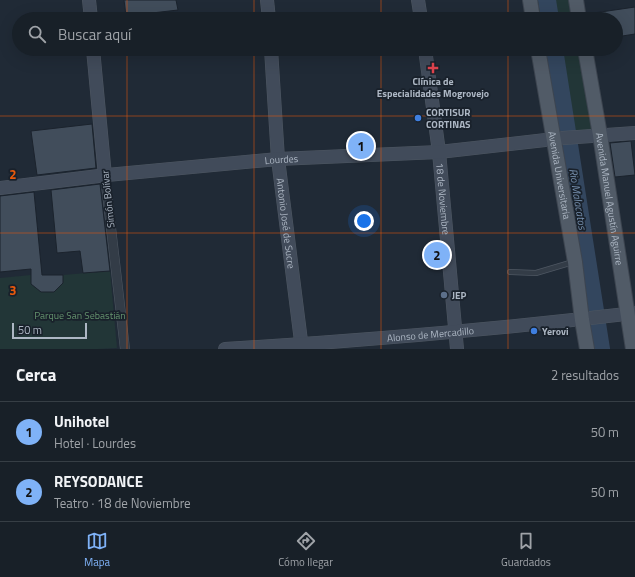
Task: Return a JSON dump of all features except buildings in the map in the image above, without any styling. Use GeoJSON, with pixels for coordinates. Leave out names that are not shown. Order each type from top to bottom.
{"type":"FeatureCollection","features":[{"type":"Feature","properties":{"kind":"main road"},"geometry":{"type":"LineString","coordinates":[[530,0],[532,12]]}},
{"type":"Feature","properties":{"kind":"main road"},"geometry":{"type":"LineString","coordinates":[[576,0],[578,12]]}},
{"type":"Feature","properties":{"kind":"main road","name":"Avenida Universitaria"},"geometry":{"type":"LineString","coordinates":[[540,56],[558,138],[575,262],[587,319],[587,349]]}},
{"type":"Feature","properties":{"kind":"main road","name":"Avenida Manuel Agustín Aguirre"},"geometry":{"type":"LineString","coordinates":[[586,56],[594,136],[630,319],[632,349]]}},
{"type":"Feature","properties":{"kind":"street"},"geometry":{"type":"LineString","coordinates":[[89,0],[90,12]]}},
{"type":"Feature","properties":{"kind":"street"},"geometry":{"type":"LineString","coordinates":[[268,0],[269,12]]}},
{"type":"Feature","properties":{"kind":"street"},"geometry":{"type":"LineString","coordinates":[[418,0],[420,12]]}},
{"type":"Feature","properties":{"kind":"street","name":"Simón Bolívar"},"geometry":{"type":"LineString","coordinates":[[94,56],[105,176],[125,349]]}},
{"type":"Feature","properties":{"kind":"street","name":"Antonio José de Sucre"},"geometry":{"type":"LineString","coordinates":[[271,56],[278,159],[301,347]]}},
{"type":"Feature","properties":{"kind":"street","name":"18 de Noviembre"},"geometry":{"type":"LineString","coordinates":[[426,56],[439,152],[457,349]]}},
{"type":"Feature","properties":{"kind":"street","name":"Lourdes"},"geometry":{"type":"LineString","coordinates":[[0,188],[278,159],[439,152],[558,138],[635,133]]}},
{"type":"Feature","properties":{"kind":"street","name":"Alonso de Mercadillo"},"geometry":{"type":"LineString","coordinates":[[225,349],[301,347],[587,319],[630,319]]}},
{"type":"Feature","properties":{"kind":"lane"},"geometry":{"type":"LineString","coordinates":[[510,272],[536,273],[575,262]]}},
{"type":"Feature","properties":{"kind":"green space"},"geometry":{"type":"Polygon","coordinates":[[[530,0],[576,0],[578,12],[532,12],[530,0]]]}},
{"type":"Feature","properties":{"kind":"green space"},"geometry":{"type":"Polygon","coordinates":[[[539,56],[586,56],[600,135],[553,139],[539,56]]]}},
{"type":"Feature","properties":{"kind":"green space","name":"Parque San Sebastián"},"geometry":{"type":"Polygon","coordinates":[[[110,271],[117,348],[0,349],[0,278],[31,275],[31,284],[41,292],[54,292],[63,283],[63,275],[110,271]]]}},
{"type":"Feature","properties":{"kind":"waterway","name":"Rio Malacatos"},"geometry":{"type":"LineString","coordinates":[[547,0],[549,12]]}},
{"type":"Feature","properties":{"kind":"waterway","name":"Rio Malacatos"},"geometry":{"type":"LineString","coordinates":[[555,56],[601,349]]}},
{"type":"Feature","properties":{"kind":"place","name":"Clínica de Especialidades Mogrovejo"},"geometry":{"type":"Point","coordinates":[433,68]}},
{"type":"Feature","properties":{"kind":"place","name":"CORTISUR CORTINAS"},"geometry":{"type":"Point","coordinates":[418,118]}},
{"type":"Feature","properties":{"kind":"place","name":"Unihotel"},"geometry":{"type":"Point","coordinates":[361,146]}},
{"type":"Feature","properties":{"kind":"place","name":"REYSODANCE"},"geometry":{"type":"Point","coordinates":[437,255]}},
{"type":"Feature","properties":{"kind":"place","name":"JEP"},"geometry":{"type":"Point","coordinates":[444,295]}},
{"type":"Feature","properties":{"kind":"place","name":"Yerovi"},"geometry":{"type":"Point","coordinates":[534,331]}}]}
